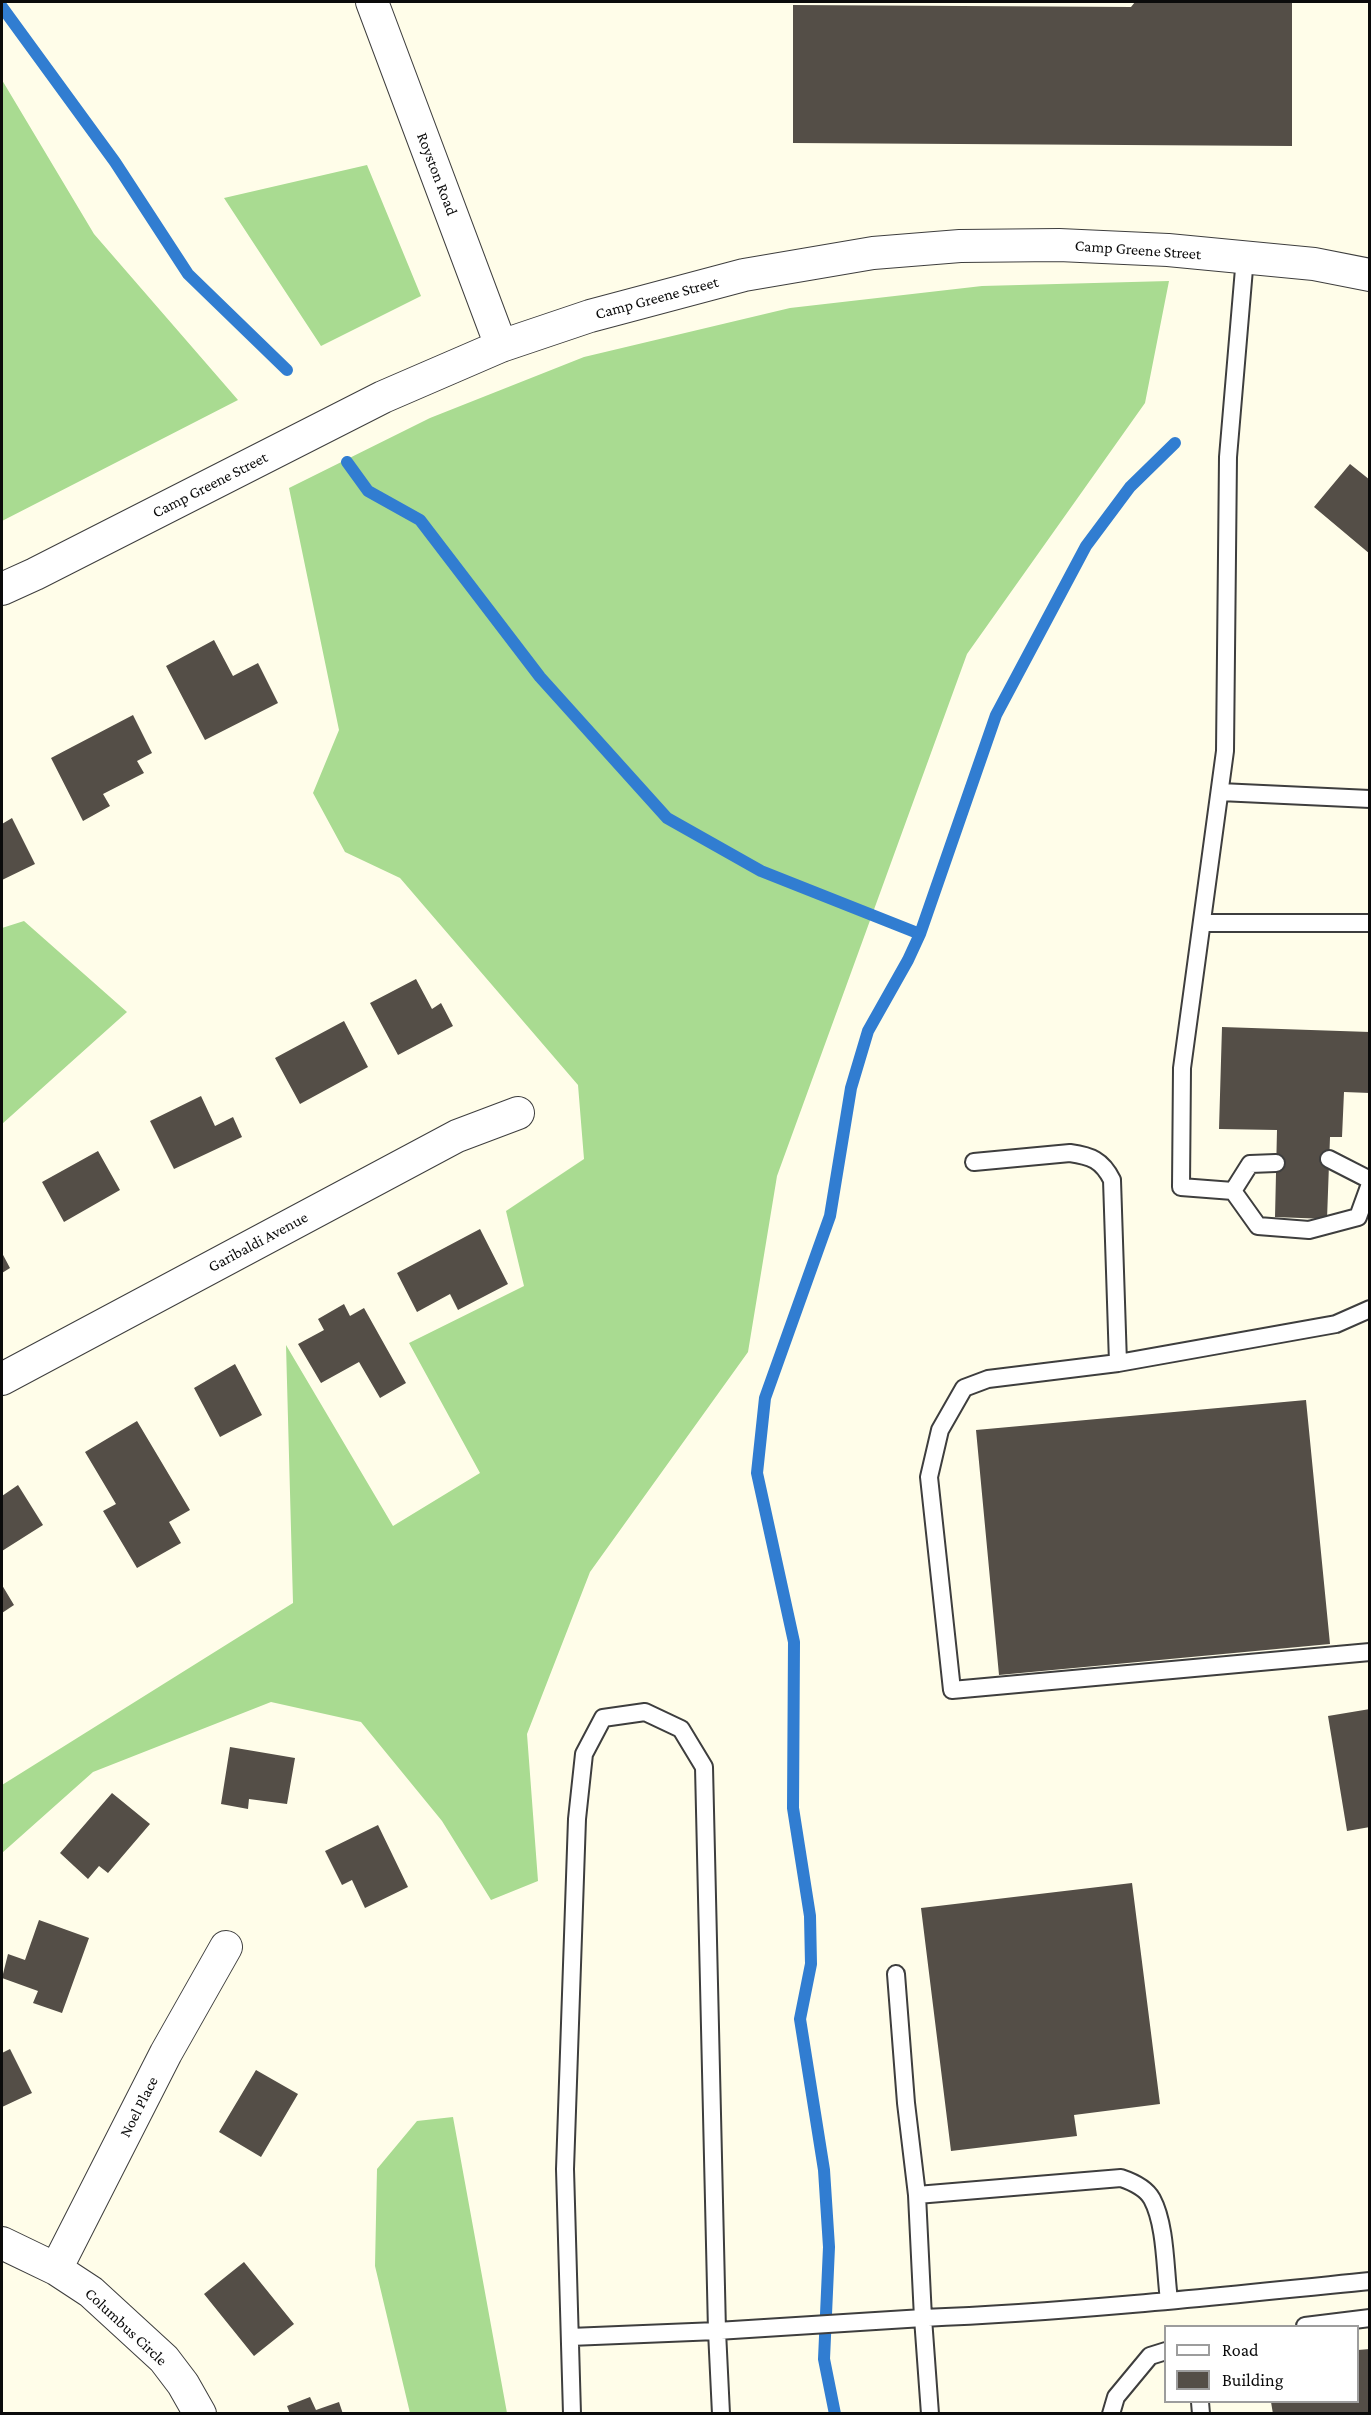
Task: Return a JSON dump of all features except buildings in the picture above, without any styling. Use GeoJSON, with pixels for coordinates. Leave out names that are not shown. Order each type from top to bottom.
{"type":"FeatureCollection","features":[{"type":"Feature","properties":{"kind":"street","name":"Royston Road"},"geometry":{"type":"LineString","coordinates":[[372,2],[501,346]]}},
{"type":"Feature","properties":{"kind":"street","name":"Camp Greene Street"},"geometry":{"type":"LineString","coordinates":[[2,589],[383,397],[501,346],[590,316],[744,275],[873,253],[960,246],[1059,245],[1168,250],[1245,257],[1314,264],[1370,275]]}},
{"type":"Feature","properties":{"kind":"street","name":"Garibaldi Avenue"},"geometry":{"type":"LineString","coordinates":[[2,1379],[457,1136],[518,1113]]}},
{"type":"Feature","properties":{"kind":"street","name":"Noel Place"},"geometry":{"type":"LineString","coordinates":[[56,2269],[161,2063],[226,1947]]}},
{"type":"Feature","properties":{"kind":"street","name":"Columbus Circle"},"geometry":{"type":"LineString","coordinates":[[2,2243],[56,2269],[91,2292],[164,2359],[183,2384],[200,2414]]}},
{"type":"Feature","properties":{"kind":"lane"},"geometry":{"type":"LineString","coordinates":[[1233,1191],[1182,1188],[1182,1068],[1226,751],[1228,457],[1245,257]]}},
{"type":"Feature","properties":{"kind":"lane"},"geometry":{"type":"LineString","coordinates":[[1220,792],[1370,799]]}},
{"type":"Feature","properties":{"kind":"lane"},"geometry":{"type":"LineString","coordinates":[[1202,923],[1370,922]]}},
{"type":"Feature","properties":{"kind":"lane"},"geometry":{"type":"LineString","coordinates":[[974,1162],[1070,1153],[1086,1155],[1105,1166],[1112,1180],[1118,1363]]}},
{"type":"Feature","properties":{"kind":"lane"},"geometry":{"type":"LineString","coordinates":[[1233,1191],[1258,1226],[1309,1230],[1358,1217],[1370,1182],[1329,1159]]}},
{"type":"Feature","properties":{"kind":"lane"},"geometry":{"type":"LineString","coordinates":[[1233,1191],[1250,1164],[1276,1163]]}},
{"type":"Feature","properties":{"kind":"lane"},"geometry":{"type":"LineString","coordinates":[[1370,1310],[1336,1324],[1118,1363],[988,1379],[964,1388],[940,1430],[929,1477],[952,1690],[1370,1652]]}},
{"type":"Feature","properties":{"kind":"lane"},"geometry":{"type":"LineString","coordinates":[[572,2414],[565,2169],[577,1820],[584,1754],[603,1718],[645,1712],[681,1729],[704,1767],[717,2331],[721,2414]]}},
{"type":"Feature","properties":{"kind":"lane"},"geometry":{"type":"LineString","coordinates":[[896,1974],[906,2103],[917,2195],[930,2414]]}},
{"type":"Feature","properties":{"kind":"lane"},"geometry":{"type":"LineString","coordinates":[[917,2195],[1121,2178],[1137,2184],[1151,2197],[1160,2220],[1169,2300]]}},
{"type":"Feature","properties":{"kind":"lane"},"geometry":{"type":"LineString","coordinates":[[570,2337],[717,2331],[998,2314],[1370,2281]]}},
{"type":"Feature","properties":{"kind":"lane"},"geometry":{"type":"LineString","coordinates":[[1313,2325],[1370,2318]]}},
{"type":"Feature","properties":{"kind":"lane"},"geometry":{"type":"LineString","coordinates":[[1112,2414],[1116,2397],[1150,2356],[1164,2352]]}},
{"type":"Feature","properties":{"kind":"green space"},"geometry":{"type":"Polygon","coordinates":[[[2,80],[94,234],[238,400],[2,521],[2,80]]]}},
{"type":"Feature","properties":{"kind":"green space"},"geometry":{"type":"Polygon","coordinates":[[[367,165],[421,296],[321,346],[224,198],[367,165]]]}},
{"type":"Feature","properties":{"kind":"green space"},"geometry":{"type":"Polygon","coordinates":[[[1169,281],[1145,403],[967,654],[777,1176],[748,1352],[590,1572],[527,1734],[538,1881],[491,1900],[442,1821],[361,1722],[271,1702],[93,1772],[2,1853],[2,1785],[293,1603],[286,1345],[393,1526],[480,1473],[409,1343],[524,1286],[506,1211],[584,1159],[578,1085],[400,878],[345,852],[313,793],[339,730],[289,488],[430,418],[584,357],[790,308],[982,286],[1169,281]]]}},
{"type":"Feature","properties":{"kind":"green space"},"geometry":{"type":"Polygon","coordinates":[[[24,921],[127,1012],[2,1124],[2,928],[24,921]]]}},
{"type":"Feature","properties":{"kind":"green space"},"geometry":{"type":"Polygon","coordinates":[[[453,2117],[507,2413],[410,2413],[375,2266],[377,2169],[417,2121],[453,2117]]]}},
{"type":"Feature","properties":{"kind":"waterway"},"geometry":{"type":"LineString","coordinates":[[2,7],[115,162],[188,274],[287,370]]}},
{"type":"Feature","properties":{"kind":"waterway"},"geometry":{"type":"LineString","coordinates":[[835,2414],[824,2359],[829,2247],[824,2170],[800,2019],[811,1964],[810,1916],[793,1808],[794,1642],[757,1473],[765,1398],[830,1216],[851,1088],[868,1031],[920,934],[996,715],[1086,546],[1130,487],[1175,443]]}},
{"type":"Feature","properties":{"kind":"waterway"},"geometry":{"type":"LineString","coordinates":[[347,462],[368,491],[420,520],[540,677],[667,818],[761,871],[920,934]]}}]}
